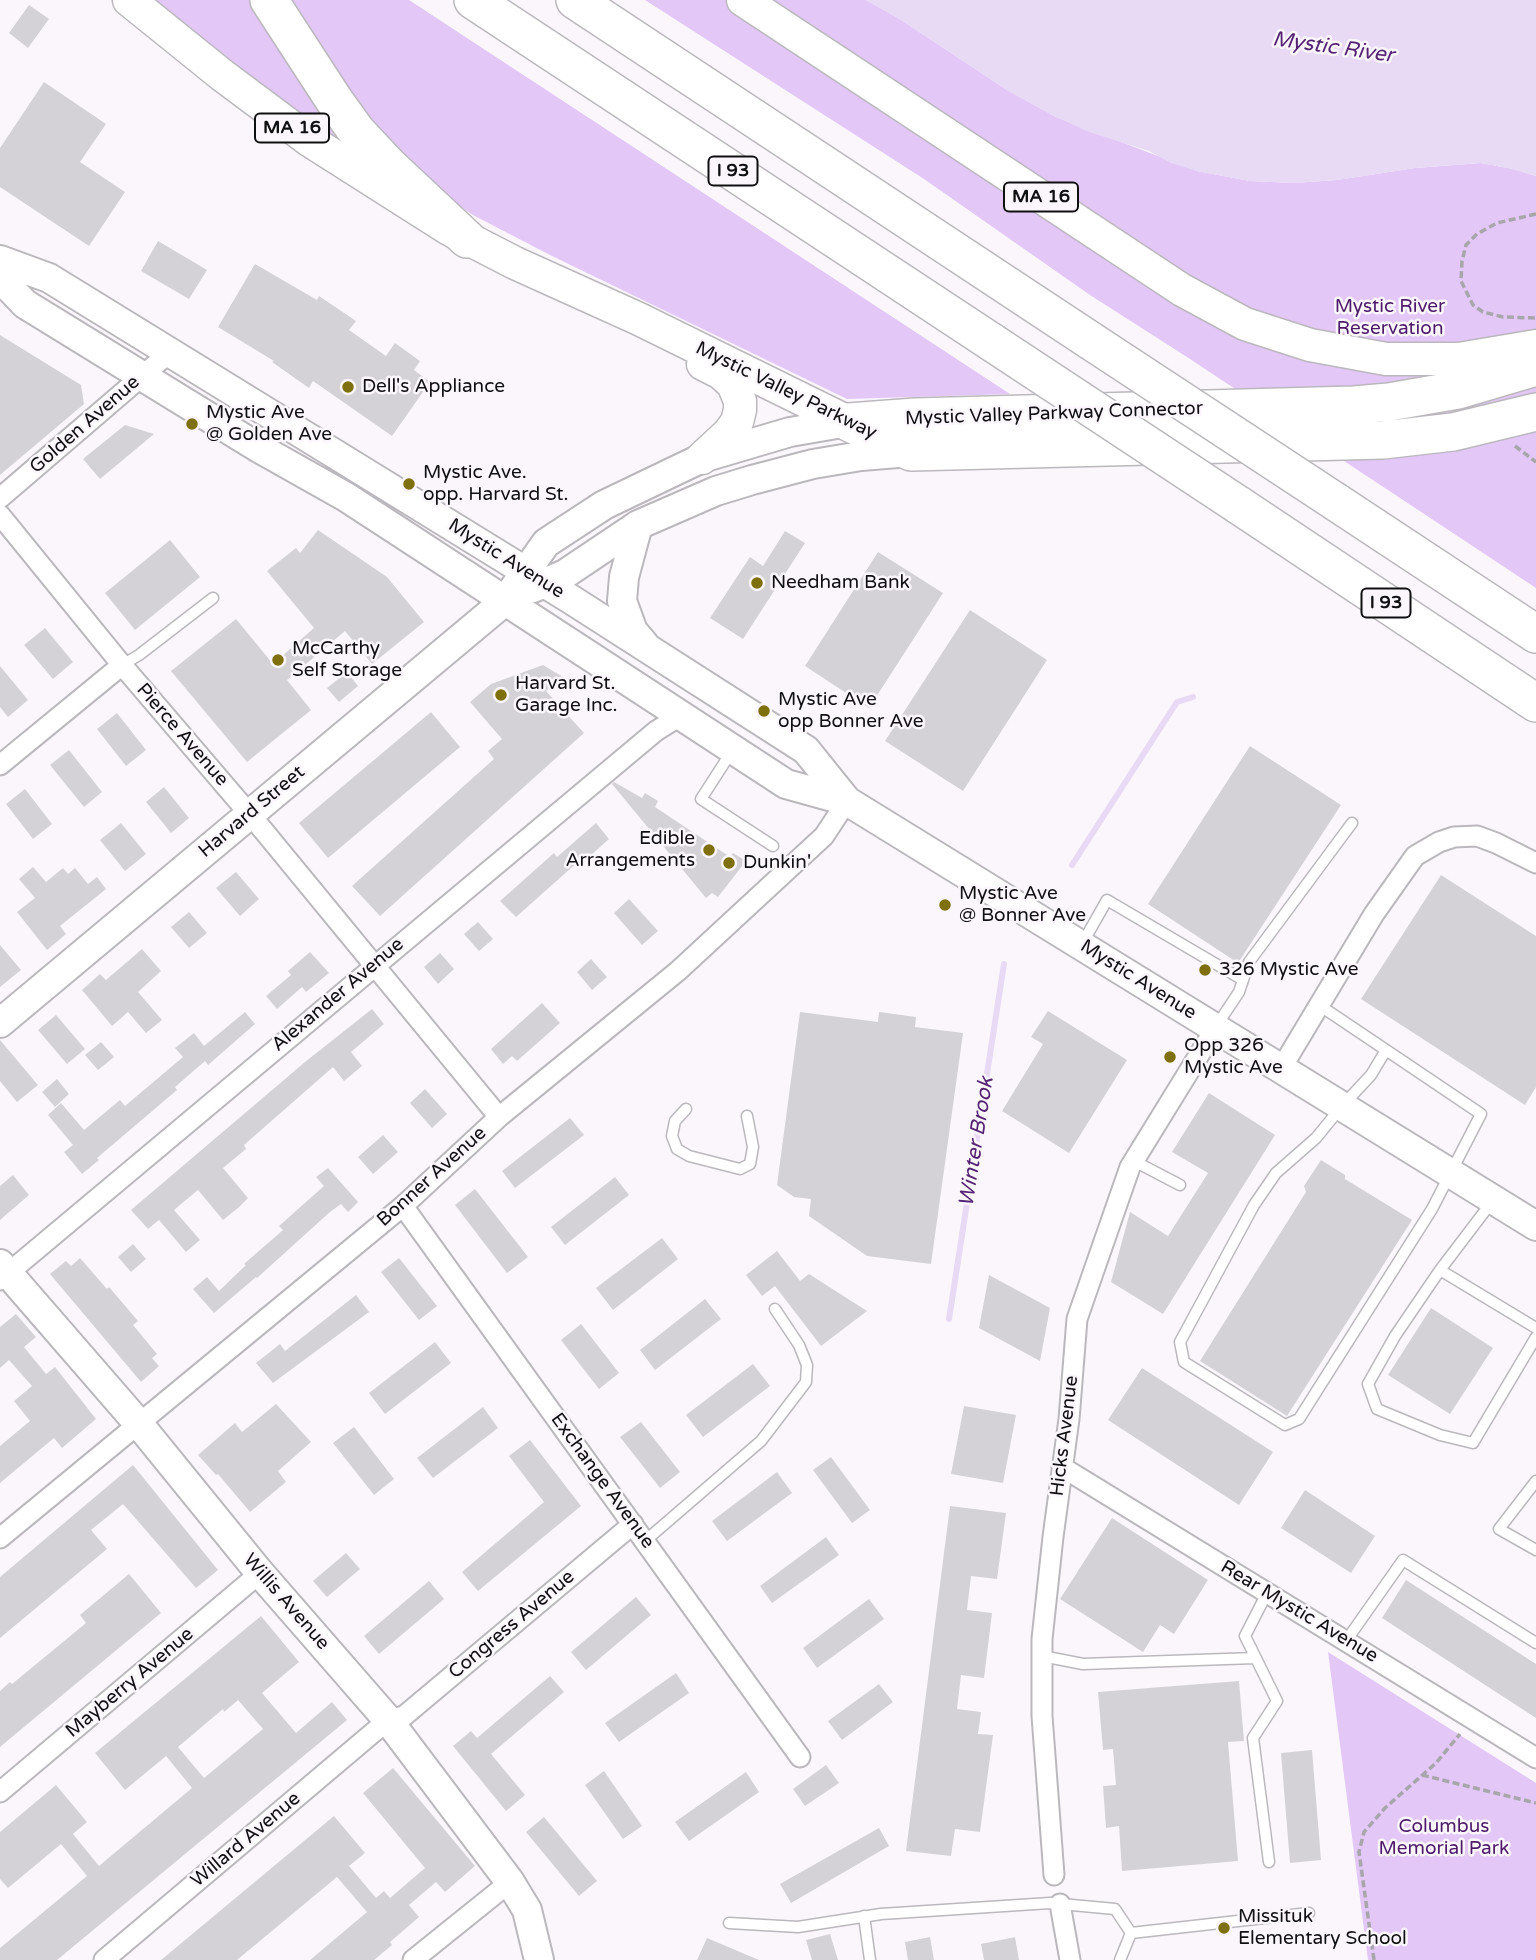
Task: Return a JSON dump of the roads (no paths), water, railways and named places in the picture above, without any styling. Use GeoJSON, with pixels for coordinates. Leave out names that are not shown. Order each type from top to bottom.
{"type":"FeatureCollection","features":[{"type":"Feature","properties":{"kind":"highway"},"geometry":{"type":"LineString","coordinates":[[270,0],[334,100],[358,132],[388,165],[467,239]]}},
{"type":"Feature","properties":{"kind":"highway","name":"I 93"},"geometry":{"type":"LineString","coordinates":[[473,0],[1536,703]]}},
{"type":"Feature","properties":{"kind":"highway"},"geometry":{"type":"LineString","coordinates":[[575,0],[1536,634]]}},
{"type":"Feature","properties":{"kind":"highway"},"geometry":{"type":"LineString","coordinates":[[602,0],[640,43]]}},
{"type":"Feature","properties":{"kind":"highway","name":"Mystic Valley Parkway Connector"},"geometry":{"type":"LineString","coordinates":[[848,422],[915,417],[1354,405],[1458,390],[1536,367]]}},
{"type":"Feature","properties":{"kind":"highway","name":"Mystic Valley Parkway"},"geometry":{"type":"LineString","coordinates":[[848,422],[911,452],[1383,440],[1453,432],[1536,412]]}},
{"type":"Feature","properties":{"kind":"main road","name":"Mystic Valley Parkway"},"geometry":{"type":"LineString","coordinates":[[129,0],[222,75],[309,140],[467,239],[639,319],[848,422]]}},
{"type":"Feature","properties":{"kind":"main road","name":"MA 16"},"geometry":{"type":"LineString","coordinates":[[743,0],[1182,290],[1244,324],[1296,342],[1386,359],[1459,359],[1536,346]]}},
{"type":"Feature","properties":{"kind":"main road","name":"Mystic Avenue"},"geometry":{"type":"LineString","coordinates":[[0,260],[49,278],[648,649],[806,750],[847,801]]}},
{"type":"Feature","properties":{"kind":"main road","name":"Mystic Avenue"},"geometry":{"type":"LineString","coordinates":[[0,278],[24,304],[270,454],[346,497],[786,784],[847,801],[1536,1226]]}},
{"type":"Feature","properties":{"kind":"main road"},"geometry":{"type":"LineString","coordinates":[[639,319],[690,358],[722,373],[733,384],[740,410],[737,422],[702,458]]}},
{"type":"Feature","properties":{"kind":"main road","name":"Mystic Valley Parkway Connector"},"geometry":{"type":"LineString","coordinates":[[848,422],[790,432],[702,458],[636,488],[546,543],[535,577],[565,573],[638,525],[707,495],[760,477],[831,461],[911,452]]}},
{"type":"Feature","properties":{"kind":"main road"},"geometry":{"type":"LineString","coordinates":[[638,525],[624,577],[622,601],[634,631],[648,649]]}},
{"type":"Feature","properties":{"kind":"main road","name":"Harvard Street"},"geometry":{"type":"LineString","coordinates":[[0,1023],[535,577]]}},
{"type":"Feature","properties":{"kind":"main road","name":"Willis Avenue"},"geometry":{"type":"LineString","coordinates":[[3,1272],[138,1423],[260,1573],[388,1720],[510,1882],[527,1910],[539,1960]]}},
{"type":"Feature","properties":{"kind":"street","name":"Golden Avenue"},"geometry":{"type":"LineString","coordinates":[[0,498],[169,353]]}},
{"type":"Feature","properties":{"kind":"street","name":"Pierce Avenue"},"geometry":{"type":"LineString","coordinates":[[0,515],[499,1117]]}},
{"type":"Feature","properties":{"kind":"street"},"geometry":{"type":"LineString","coordinates":[[0,765],[122,665]]}},
{"type":"Feature","properties":{"kind":"street","name":"Alexander Avenue"},"geometry":{"type":"LineString","coordinates":[[3,1272],[656,731],[680,716]]}},
{"type":"Feature","properties":{"kind":"street","name":"Bonner Avenue"},"geometry":{"type":"LineString","coordinates":[[0,1538],[403,1206],[499,1117],[678,971],[824,836],[847,801]]}},
{"type":"Feature","properties":{"kind":"street"},"geometry":{"type":"LineString","coordinates":[[1282,1067],[1374,914],[1415,856],[1454,837],[1476,836],[1536,863]]}},
{"type":"Feature","properties":{"kind":"street","name":"Hicks Avenue"},"geometry":{"type":"LineString","coordinates":[[1054,1875],[1047,1809],[1042,1656],[1053,1537],[1069,1419],[1077,1319],[1130,1167],[1215,1029]]}},
{"type":"Feature","properties":{"kind":"street","name":"Exchange Avenue"},"geometry":{"type":"LineString","coordinates":[[403,1206],[800,1757]]}},
{"type":"Feature","properties":{"kind":"street","name":"Rear Mystic Avenue"},"geometry":{"type":"LineString","coordinates":[[1062,1467],[1536,1758]]}},
{"type":"Feature","properties":{"kind":"street","name":"Congress Avenue"},"geometry":{"type":"LineString","coordinates":[[388,1720],[404,1716],[634,1524]]}},
{"type":"Feature","properties":{"kind":"street","name":"Mayberry Avenue"},"geometry":{"type":"LineString","coordinates":[[0,1791],[260,1573]]}},
{"type":"Feature","properties":{"kind":"street","name":"Willard Avenue"},"geometry":{"type":"LineString","coordinates":[[104,1960],[388,1720]]}},
{"type":"Feature","properties":{"kind":"street"},"geometry":{"type":"LineString","coordinates":[[413,1960],[510,1882]]}},
{"type":"Feature","properties":{"kind":"street"},"geometry":{"type":"LineString","coordinates":[[1060,1904],[1070,1960]]}},
{"type":"Feature","properties":{"kind":"lane"},"geometry":{"type":"LineString","coordinates":[[122,665],[213,598]]}},
{"type":"Feature","properties":{"kind":"lane"},"geometry":{"type":"LineString","coordinates":[[733,749],[701,799],[773,846]]}},
{"type":"Feature","properties":{"kind":"lane"},"geometry":{"type":"LineString","coordinates":[[1215,1029],[1239,992],[1250,962],[1352,823]]}},
{"type":"Feature","properties":{"kind":"lane"},"geometry":{"type":"LineString","coordinates":[[1082,944],[1107,900],[1243,980]]}},
{"type":"Feature","properties":{"kind":"lane"},"geometry":{"type":"LineString","coordinates":[[1320,1006],[1386,1050],[1481,1114],[1451,1174],[1420,1227],[1299,1419],[1285,1425],[1184,1362],[1180,1342],[1254,1205],[1276,1172],[1317,1138],[1371,1075],[1386,1050]]}},
{"type":"Feature","properties":{"kind":"lane"},"geometry":{"type":"LineString","coordinates":[[686,1108],[675,1121],[672,1136],[677,1149],[690,1156],[740,1169],[750,1164],[753,1147],[747,1116]]}},
{"type":"Feature","properties":{"kind":"lane"},"geometry":{"type":"LineString","coordinates":[[1135,1161],[1180,1185]]}},
{"type":"Feature","properties":{"kind":"lane"},"geometry":{"type":"LineString","coordinates":[[1493,1199],[1395,1336],[1367,1384],[1377,1409],[1440,1435],[1473,1443],[1536,1336]]}},
{"type":"Feature","properties":{"kind":"lane"},"geometry":{"type":"LineString","coordinates":[[1440,1270],[1536,1328]]}},
{"type":"Feature","properties":{"kind":"lane"},"geometry":{"type":"LineString","coordinates":[[645,1541],[761,1441],[806,1382],[807,1364],[799,1345],[775,1309]]}},
{"type":"Feature","properties":{"kind":"lane"},"geometry":{"type":"LineString","coordinates":[[1536,1481],[1499,1529],[1536,1550]]}},
{"type":"Feature","properties":{"kind":"lane"},"geometry":{"type":"LineString","coordinates":[[1346,1641],[1403,1560],[1536,1643]]}},
{"type":"Feature","properties":{"kind":"lane"},"geometry":{"type":"LineString","coordinates":[[1267,1593],[1245,1636],[1277,1701],[1253,1738],[1269,1861]]}},
{"type":"Feature","properties":{"kind":"lane"},"geometry":{"type":"LineString","coordinates":[[1042,1656],[1083,1664],[1255,1658]]}},
{"type":"Feature","properties":{"kind":"lane"},"geometry":{"type":"LineString","coordinates":[[729,1923],[798,1927],[864,1916],[1060,1904],[1115,1909],[1131,1933]]}},
{"type":"Feature","properties":{"kind":"lane"},"geometry":{"type":"LineString","coordinates":[[1131,1933],[1309,1913]]}},
{"type":"Feature","properties":{"kind":"lane"},"geometry":{"type":"LineString","coordinates":[[864,1916],[870,1960]]}},
{"type":"Feature","properties":{"kind":"lane"},"geometry":{"type":"LineString","coordinates":[[1120,1960],[1131,1933]]}},
{"type":"Feature","properties":{"kind":"water","name":"Mystic River"},"geometry":{"type":"Polygon","coordinates":[[[866,0],[1536,0],[1536,176],[1481,163],[1294,183],[1250,181],[1197,171],[1171,163],[1149,151],[1089,132],[1056,117],[1007,90],[866,0]]]}},
{"type":"Feature","properties":{"kind":"waterway","name":"Winter Brook"},"geometry":{"type":"LineString","coordinates":[[1072,865],[1177,702],[1193,697]]}},
{"type":"Feature","properties":{"kind":"waterway","name":"Winter Brook"},"geometry":{"type":"LineString","coordinates":[[949,1319],[1004,964]]}},
{"type":"Feature","properties":{"kind":"place","name":"Dell's Appliance"},"geometry":{"type":"Point","coordinates":[348,387]}},
{"type":"Feature","properties":{"kind":"place","name":"Mystic Ave @ Golden Ave"},"geometry":{"type":"Point","coordinates":[192,424]}},
{"type":"Feature","properties":{"kind":"place","name":"Mystic Ave. opp. Harvard St."},"geometry":{"type":"Point","coordinates":[409,484]}},
{"type":"Feature","properties":{"kind":"place","name":"Needham Bank"},"geometry":{"type":"Point","coordinates":[757,583]}},
{"type":"Feature","properties":{"kind":"place","name":"McCarthy Self Storage"},"geometry":{"type":"Point","coordinates":[278,660]}},
{"type":"Feature","properties":{"kind":"place","name":"Harvard St. Garage Inc."},"geometry":{"type":"Point","coordinates":[501,695]}},
{"type":"Feature","properties":{"kind":"place","name":"Mystic Ave opp Bonner Ave"},"geometry":{"type":"Point","coordinates":[764,711]}},
{"type":"Feature","properties":{"kind":"place","name":"Edible Arrangements"},"geometry":{"type":"Point","coordinates":[709,850]}},
{"type":"Feature","properties":{"kind":"place","name":"Dunkin'"},"geometry":{"type":"Point","coordinates":[729,863]}},
{"type":"Feature","properties":{"kind":"place","name":"Mystic Ave @ Bonner Ave"},"geometry":{"type":"Point","coordinates":[945,905]}},
{"type":"Feature","properties":{"kind":"place","name":"326 Mystic Ave"},"geometry":{"type":"Point","coordinates":[1205,970]}},
{"type":"Feature","properties":{"kind":"place","name":"Opp 326 Mystic Ave"},"geometry":{"type":"Point","coordinates":[1170,1057]}},
{"type":"Feature","properties":{"kind":"place","name":"Missituk Elementary School"},"geometry":{"type":"Point","coordinates":[1224,1928]}},
{"type":"Feature","properties":{"kind":"park label","name":"Mystic River Reservation"},"geometry":{"type":"Point","coordinates":[1390,318]}},
{"type":"Feature","properties":{"kind":"park label","name":"Columbus Memorial Park"},"geometry":{"type":"Point","coordinates":[1444,1838]}}]}
